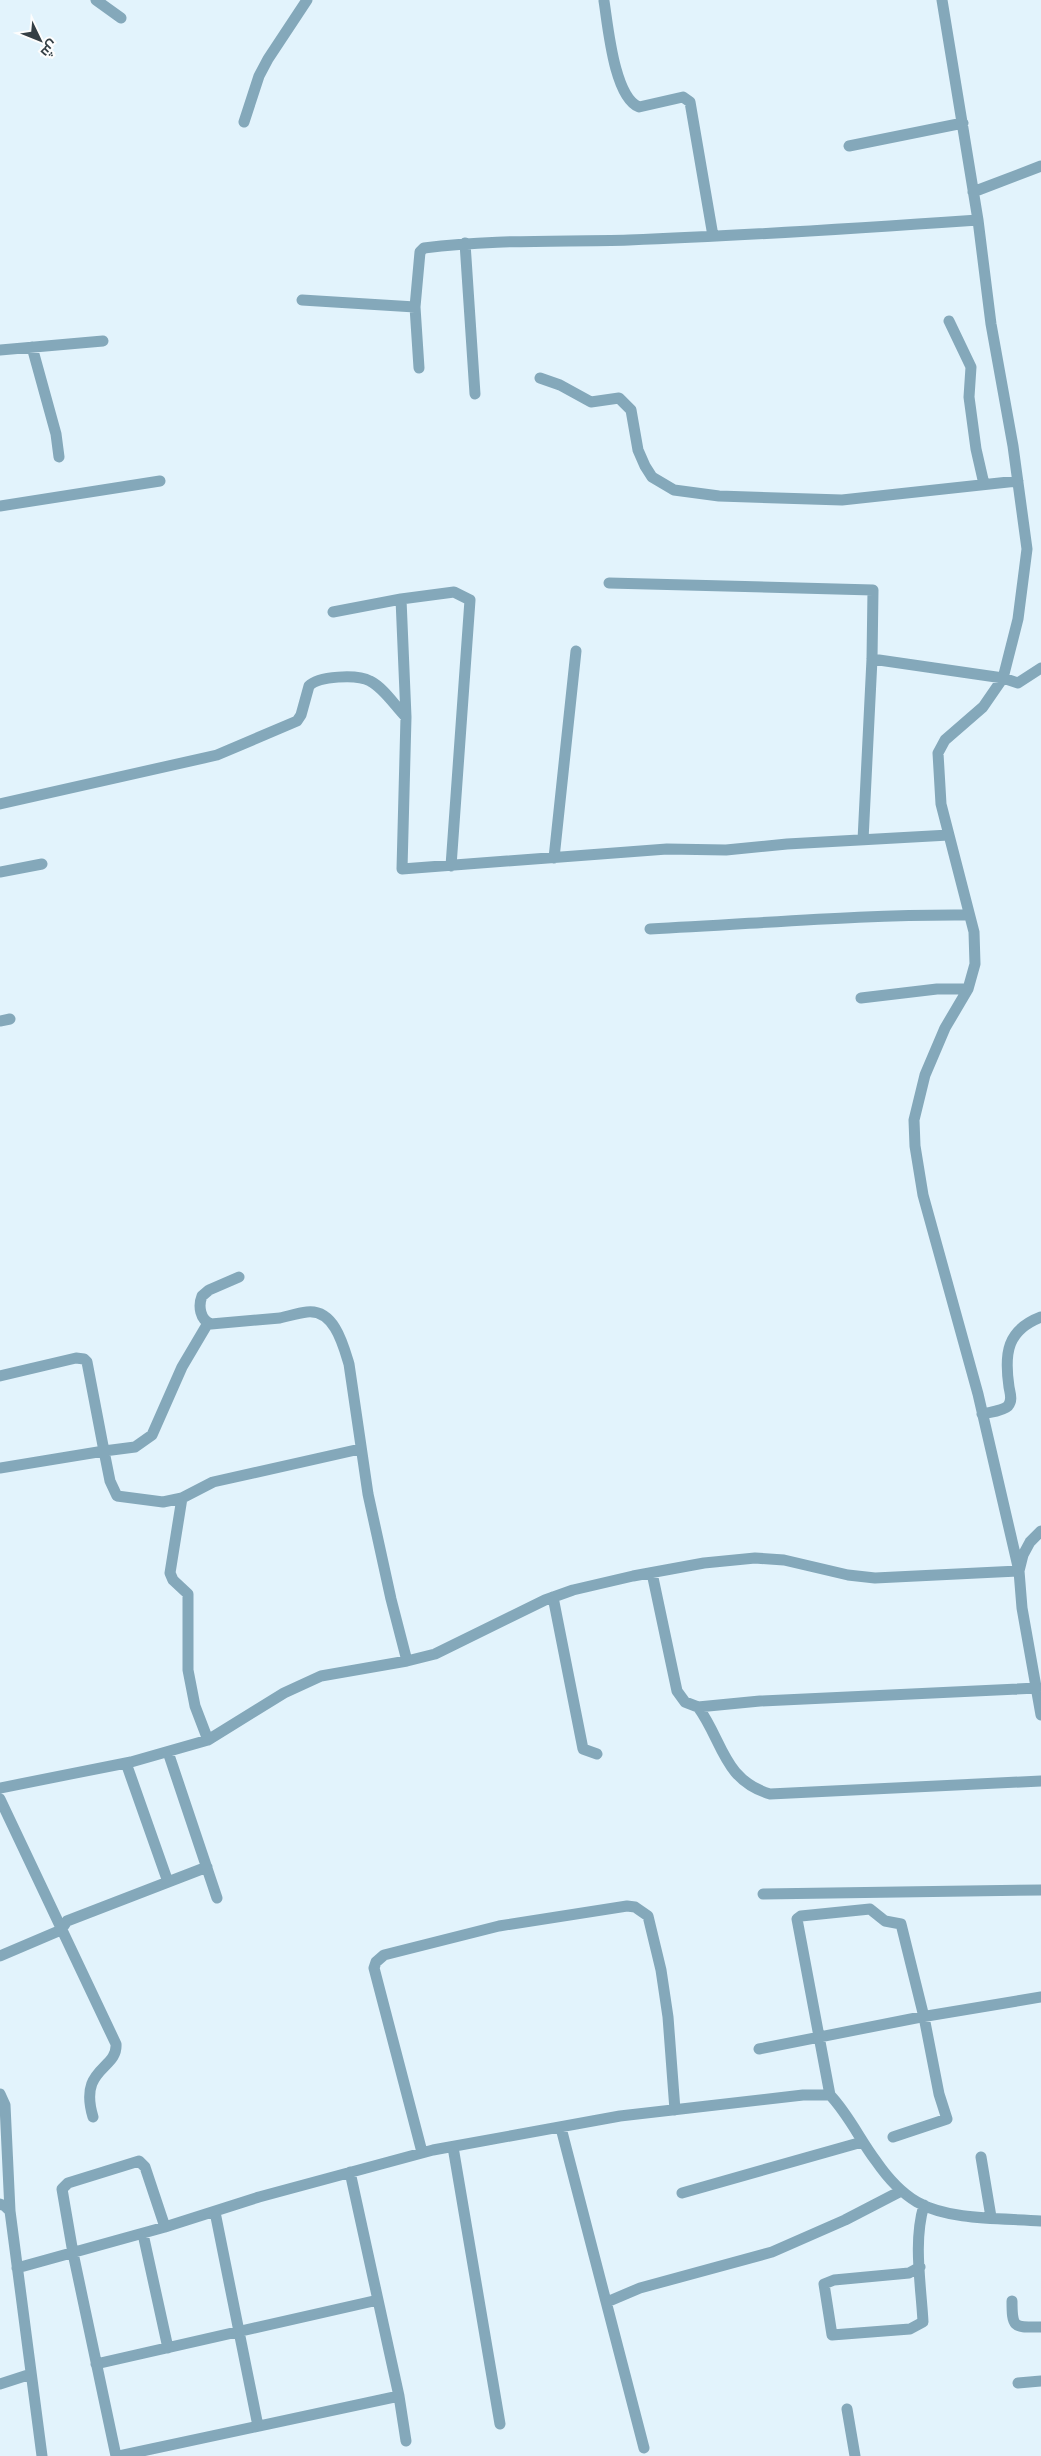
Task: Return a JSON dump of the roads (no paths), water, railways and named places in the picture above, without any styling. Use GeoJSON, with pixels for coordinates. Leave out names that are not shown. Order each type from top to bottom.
{"type":"FeatureCollection","features":[{"type":"Feature","properties":{"kind":"street"},"geometry":{"type":"LineString","coordinates":[[96,0],[122,18]]}},
{"type":"Feature","properties":{"kind":"street"},"geometry":{"type":"LineString","coordinates":[[244,122],[259,76],[290,23],[307,0]]}},
{"type":"Feature","properties":{"kind":"street"},"geometry":{"type":"LineString","coordinates":[[604,1],[620,82],[630,102],[638,107],[683,97],[690,102],[713,236]]}},
{"type":"Feature","properties":{"kind":"street"},"geometry":{"type":"LineString","coordinates":[[945,2],[978,220],[991,324],[1018,481],[1026,564],[1018,619],[1003,678],[983,707],[945,740],[938,753],[941,804],[969,915],[975,944],[975,964],[968,989],[945,1028],[934,1052],[918,1097],[914,1120],[918,1174],[982,1414],[1019,1571],[1022,1608],[1041,1715]]}},
{"type":"Feature","properties":{"kind":"street"},"geometry":{"type":"LineString","coordinates":[[849,146],[963,123]]}},
{"type":"Feature","properties":{"kind":"street"},"geometry":{"type":"LineString","coordinates":[[973,192],[1041,166]]}},
{"type":"Feature","properties":{"kind":"street"},"geometry":{"type":"LineString","coordinates":[[419,368],[415,307],[421,250],[465,243],[532,240],[627,240],[978,220]]}},
{"type":"Feature","properties":{"kind":"street"},"geometry":{"type":"LineString","coordinates":[[465,243],[475,394]]}},
{"type":"Feature","properties":{"kind":"street"},"geometry":{"type":"LineString","coordinates":[[302,300],[415,307]]}},
{"type":"Feature","properties":{"kind":"street"},"geometry":{"type":"LineString","coordinates":[[949,321],[971,367],[969,397],[976,449],[984,484]]}},
{"type":"Feature","properties":{"kind":"street"},"geometry":{"type":"LineString","coordinates":[[0,350],[103,341]]}},
{"type":"Feature","properties":{"kind":"street"},"geometry":{"type":"LineString","coordinates":[[32,347],[56,434],[59,457]]}},
{"type":"Feature","properties":{"kind":"street"},"geometry":{"type":"LineString","coordinates":[[540,378],[560,385],[592,402],[619,398],[631,410],[638,450],[645,466],[652,477],[674,490],[719,496],[842,500],[1018,481]]}},
{"type":"Feature","properties":{"kind":"street"},"geometry":{"type":"LineString","coordinates":[[0,506],[160,481]]}},
{"type":"Feature","properties":{"kind":"street"},"geometry":{"type":"LineString","coordinates":[[609,583],[873,590],[872,659],[863,840]]}},
{"type":"Feature","properties":{"kind":"street"},"geometry":{"type":"LineString","coordinates":[[333,612],[401,599],[454,592],[470,600],[451,866]]}},
{"type":"Feature","properties":{"kind":"street"},"geometry":{"type":"LineString","coordinates":[[401,599],[406,717],[402,869],[667,850],[726,850],[787,844],[949,835]]}},
{"type":"Feature","properties":{"kind":"street"},"geometry":{"type":"LineString","coordinates":[[554,858],[576,651]]}},
{"type":"Feature","properties":{"kind":"street"},"geometry":{"type":"LineString","coordinates":[[872,659],[1003,678],[1018,683],[1041,668]]}},
{"type":"Feature","properties":{"kind":"street"},"geometry":{"type":"LineString","coordinates":[[0,804],[217,756],[297,720],[301,715],[308,686],[319,680],[348,678],[370,681],[406,717]]}},
{"type":"Feature","properties":{"kind":"street"},"geometry":{"type":"LineString","coordinates":[[0,872],[42,864]]}},
{"type":"Feature","properties":{"kind":"street"},"geometry":{"type":"LineString","coordinates":[[650,929],[766,924],[835,917],[969,915]]}},
{"type":"Feature","properties":{"kind":"street"},"geometry":{"type":"LineString","coordinates":[[861,998],[937,989],[968,989]]}},
{"type":"Feature","properties":{"kind":"street"},"geometry":{"type":"LineString","coordinates":[[208,1323],[199,1308],[202,1296],[210,1290],[239,1277]]}},
{"type":"Feature","properties":{"kind":"street"},"geometry":{"type":"LineString","coordinates":[[208,1323],[271,1319],[309,1312],[319,1314],[337,1330],[349,1364],[360,1449],[389,1590],[407,1661]]}},
{"type":"Feature","properties":{"kind":"street"},"geometry":{"type":"LineString","coordinates":[[982,1414],[1005,1408],[1009,1404],[1011,1398],[1007,1361],[1009,1349],[1018,1330],[1028,1322],[1041,1317]]}},
{"type":"Feature","properties":{"kind":"street"},"geometry":{"type":"LineString","coordinates":[[0,1468],[135,1447],[152,1435],[182,1367],[208,1323]]}},
{"type":"Feature","properties":{"kind":"street"},"geometry":{"type":"LineString","coordinates":[[0,1376],[76,1358],[84,1359],[87,1362],[110,1481],[117,1496],[163,1502],[182,1498],[213,1482],[360,1449]]}},
{"type":"Feature","properties":{"kind":"street"},"geometry":{"type":"LineString","coordinates":[[182,1498],[170,1573],[173,1580],[188,1594],[188,1670],[195,1706],[208,1740]]}},
{"type":"Feature","properties":{"kind":"street"},"geometry":{"type":"LineString","coordinates":[[1019,1571],[1023,1555],[1030,1542],[1041,1531]]}},
{"type":"Feature","properties":{"kind":"street"},"geometry":{"type":"LineString","coordinates":[[0,1788],[126,1763],[208,1740],[284,1692],[322,1676],[407,1661],[435,1654],[553,1597],[652,1573],[729,1559],[754,1558],[784,1560],[848,1576],[875,1578],[1019,1571]]}},
{"type":"Feature","properties":{"kind":"street"},"geometry":{"type":"LineString","coordinates":[[652,1573],[677,1691],[685,1702],[698,1707],[760,1701],[1037,1688]]}},
{"type":"Feature","properties":{"kind":"street"},"geometry":{"type":"LineString","coordinates":[[553,1597],[582,1749],[597,1754]]}},
{"type":"Feature","properties":{"kind":"street"},"geometry":{"type":"LineString","coordinates":[[698,1707],[729,1766],[749,1784],[770,1794],[1041,1781]]}},
{"type":"Feature","properties":{"kind":"street"},"geometry":{"type":"LineString","coordinates":[[168,1752],[217,1898]]}},
{"type":"Feature","properties":{"kind":"street"},"geometry":{"type":"LineString","coordinates":[[126,1763],[168,1882]]}},
{"type":"Feature","properties":{"kind":"street"},"geometry":{"type":"LineString","coordinates":[[0,1799],[116,2044],[110,2059],[96,2075],[89,2087],[89,2104],[93,2117]]}},
{"type":"Feature","properties":{"kind":"street"},"geometry":{"type":"LineString","coordinates":[[0,1956],[61,1930],[67,1921],[207,1867]]}},
{"type":"Feature","properties":{"kind":"street"},"geometry":{"type":"LineString","coordinates":[[763,1894],[1041,1890]]}},
{"type":"Feature","properties":{"kind":"street"},"geometry":{"type":"LineString","coordinates":[[422,2152],[374,1968],[376,1962],[384,1954],[499,1926],[627,1906],[635,1907],[648,1916],[661,1970],[668,2017],[675,2110]]}},
{"type":"Feature","properties":{"kind":"street"},"geometry":{"type":"LineString","coordinates":[[893,2137],[947,2119],[939,2094],[924,2016],[902,1924],[885,1921],[870,1909],[801,1916],[796,1924],[820,2036],[830,2096],[843,2109],[862,2142],[901,2191],[924,2205],[959,2214],[1041,2221]]}},
{"type":"Feature","properties":{"kind":"street"},"geometry":{"type":"LineString","coordinates":[[759,2049],[924,2016],[1041,1997]]}},
{"type":"Feature","properties":{"kind":"street"},"geometry":{"type":"LineString","coordinates":[[0,2094],[5,2105],[10,2211],[42,2456]]}},
{"type":"Feature","properties":{"kind":"street"},"geometry":{"type":"LineString","coordinates":[[18,2268],[143,2234],[259,2197],[422,2152],[620,2116],[803,2095],[830,2096]]}},
{"type":"Feature","properties":{"kind":"street"},"geometry":{"type":"LineString","coordinates":[[561,2128],[644,2448]]}},
{"type":"Feature","properties":{"kind":"street"},"geometry":{"type":"LineString","coordinates":[[682,2193],[862,2142]]}},
{"type":"Feature","properties":{"kind":"street"},"geometry":{"type":"LineString","coordinates":[[453,2147],[500,2424]]}},
{"type":"Feature","properties":{"kind":"street"},"geometry":{"type":"LineString","coordinates":[[981,2157],[991,2217]]}},
{"type":"Feature","properties":{"kind":"street"},"geometry":{"type":"LineString","coordinates":[[166,2227],[144,2165],[138,2161],[64,2186],[62,2198],[73,2254],[118,2456],[399,2396]]}},
{"type":"Feature","properties":{"kind":"street"},"geometry":{"type":"LineString","coordinates":[[350,2172],[399,2396],[406,2441]]}},
{"type":"Feature","properties":{"kind":"street"},"geometry":{"type":"LineString","coordinates":[[607,2302],[640,2288],[772,2252],[845,2220],[901,2191]]}},
{"type":"Feature","properties":{"kind":"street"},"geometry":{"type":"LineString","coordinates":[[0,2204],[10,2211]]}},
{"type":"Feature","properties":{"kind":"street"},"geometry":{"type":"LineString","coordinates":[[920,2267],[909,2273],[834,2280],[824,2284],[832,2335],[910,2329],[920,2326],[923,2322],[918,2230],[924,2205]]}},
{"type":"Feature","properties":{"kind":"street"},"geometry":{"type":"LineString","coordinates":[[215,2212],[258,2426]]}},
{"type":"Feature","properties":{"kind":"street"},"geometry":{"type":"LineString","coordinates":[[143,2234],[168,2348]]}},
{"type":"Feature","properties":{"kind":"street"},"geometry":{"type":"LineString","coordinates":[[96,2364],[378,2300]]}},
{"type":"Feature","properties":{"kind":"street"},"geometry":{"type":"LineString","coordinates":[[1012,2300],[1012,2320],[1014,2325],[1019,2327],[1041,2327]]}},
{"type":"Feature","properties":{"kind":"street"},"geometry":{"type":"LineString","coordinates":[[0,2384],[31,2374]]}},
{"type":"Feature","properties":{"kind":"street"},"geometry":{"type":"LineString","coordinates":[[1018,2383],[1041,2380]]}},
{"type":"Feature","properties":{"kind":"street"},"geometry":{"type":"LineString","coordinates":[[847,2409],[855,2456]]}}]}
